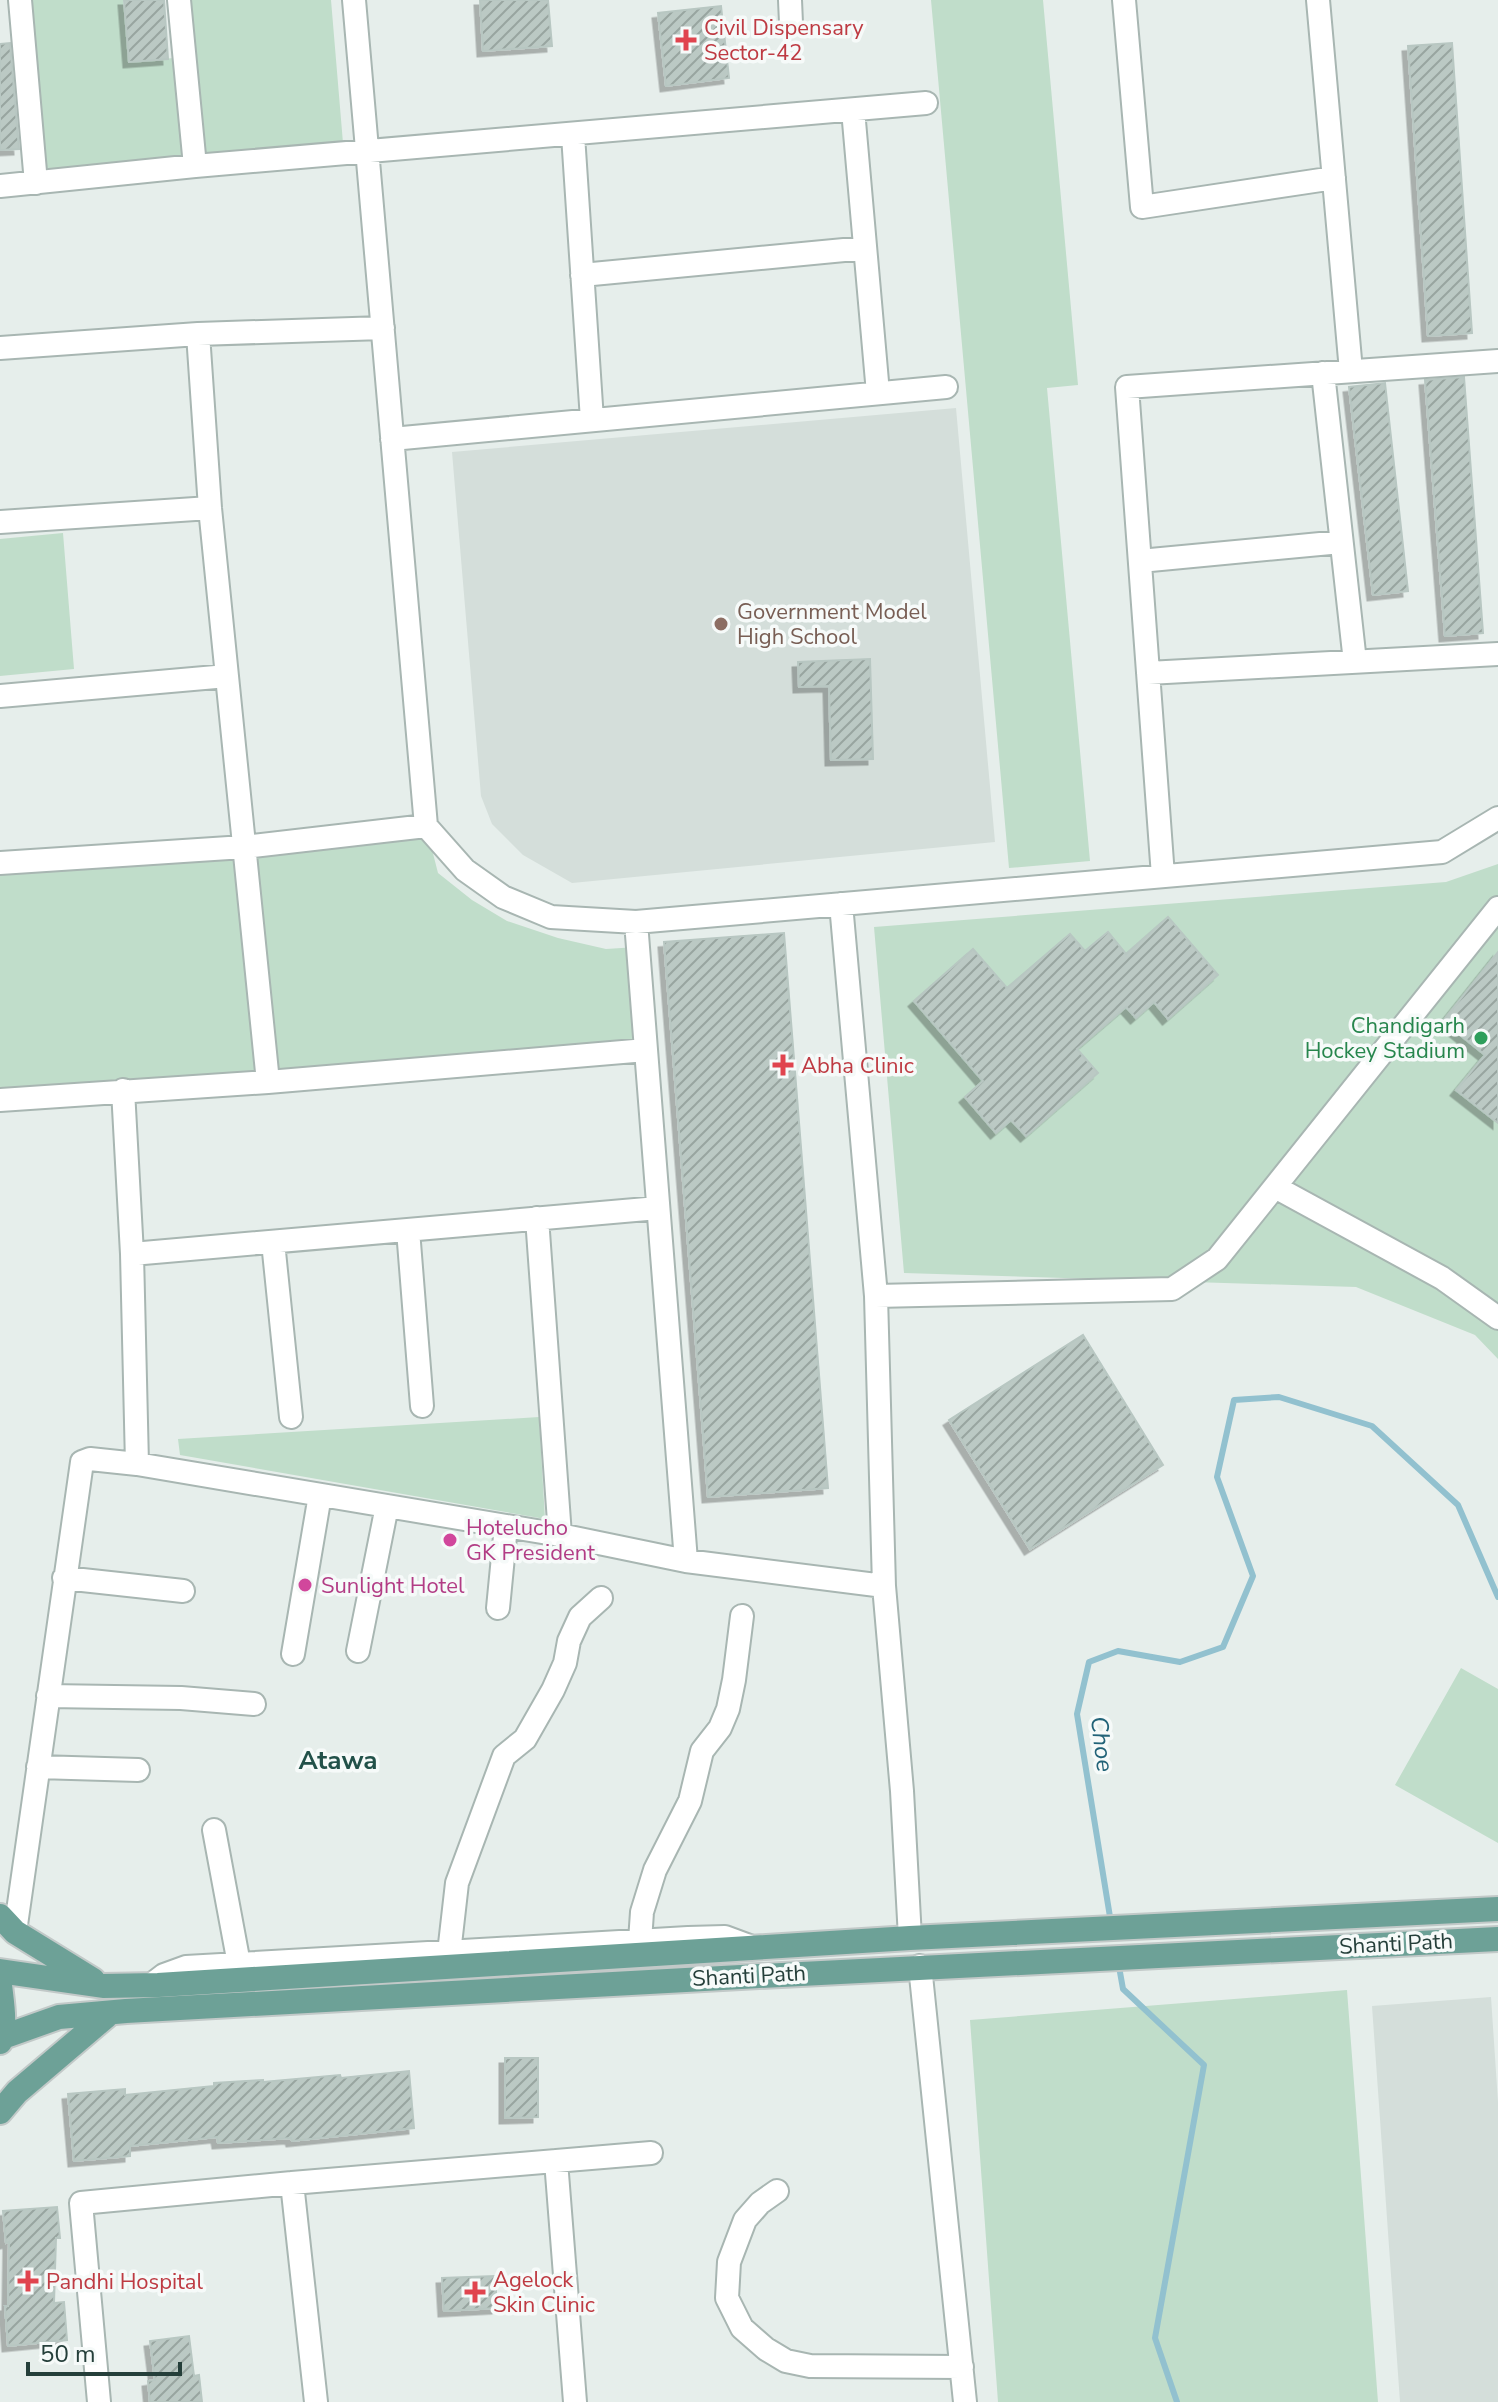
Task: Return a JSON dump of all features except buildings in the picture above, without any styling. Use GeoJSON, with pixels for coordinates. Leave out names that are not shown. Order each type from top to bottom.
{"type":"FeatureCollection","features":[{"type":"Feature","properties":{"kind":"main road","name":"Shanti Path"},"geometry":{"type":"LineString","coordinates":[[0,1971],[103,1986],[151,1985],[910,1938],[1498,1909]]}},
{"type":"Feature","properties":{"kind":"main road"},"geometry":{"type":"LineString","coordinates":[[8,1924],[103,1986]]}},
{"type":"Feature","properties":{"kind":"main road","name":"Shanti Path"},"geometry":{"type":"LineString","coordinates":[[1,2040],[59,2017],[110,2013],[920,1966],[1498,1939]]}},
{"type":"Feature","properties":{"kind":"main road"},"geometry":{"type":"LineString","coordinates":[[0,1985],[1,2040]]}},
{"type":"Feature","properties":{"kind":"main road"},"geometry":{"type":"LineString","coordinates":[[0,2112],[17,2092],[110,2013]]}},
{"type":"Feature","properties":{"kind":"street"},"geometry":{"type":"LineString","coordinates":[[20,0],[36,183]]}},
{"type":"Feature","properties":{"kind":"street"},"geometry":{"type":"LineString","coordinates":[[179,0],[195,166]]}},
{"type":"Feature","properties":{"kind":"street"},"geometry":{"type":"LineString","coordinates":[[354,0],[426,826],[465,870],[503,897],[551,917],[636,922],[1442,852],[1498,818]]}},
{"type":"Feature","properties":{"kind":"street"},"geometry":{"type":"LineString","coordinates":[[790,0],[791,23]]}},
{"type":"Feature","properties":{"kind":"street"},"geometry":{"type":"LineString","coordinates":[[1124,0],[1142,207],[1334,178]]}},
{"type":"Feature","properties":{"kind":"street"},"geometry":{"type":"LineString","coordinates":[[1318,0],[1351,371]]}},
{"type":"Feature","properties":{"kind":"street"},"geometry":{"type":"LineString","coordinates":[[0,186],[195,166],[926,103]]}},
{"type":"Feature","properties":{"kind":"street"},"geometry":{"type":"LineString","coordinates":[[853,110],[878,393]]}},
{"type":"Feature","properties":{"kind":"street"},"geometry":{"type":"LineString","coordinates":[[573,135],[592,420]]}},
{"type":"Feature","properties":{"kind":"street"},"geometry":{"type":"LineString","coordinates":[[582,275],[865,248]]}},
{"type":"Feature","properties":{"kind":"street"},"geometry":{"type":"LineString","coordinates":[[0,348],[198,334],[383,328]]}},
{"type":"Feature","properties":{"kind":"street"},"geometry":{"type":"LineString","coordinates":[[198,334],[210,508],[268,1082]]}},
{"type":"Feature","properties":{"kind":"street"},"geometry":{"type":"LineString","coordinates":[[1163,876],[1127,387],[1498,361]]}},
{"type":"Feature","properties":{"kind":"street"},"geometry":{"type":"LineString","coordinates":[[1323,373],[1355,662]]}},
{"type":"Feature","properties":{"kind":"street"},"geometry":{"type":"LineString","coordinates":[[392,439],[946,387]]}},
{"type":"Feature","properties":{"kind":"street"},"geometry":{"type":"LineString","coordinates":[[0,522],[210,508]]}},
{"type":"Feature","properties":{"kind":"street"},"geometry":{"type":"LineString","coordinates":[[1140,561],[1341,542]]}},
{"type":"Feature","properties":{"kind":"street"},"geometry":{"type":"LineString","coordinates":[[1148,673],[1498,654]]}},
{"type":"Feature","properties":{"kind":"street"},"geometry":{"type":"LineString","coordinates":[[0,696],[227,676]]}},
{"type":"Feature","properties":{"kind":"street"},"geometry":{"type":"LineString","coordinates":[[0,863],[244,847],[426,826]]}},
{"type":"Feature","properties":{"kind":"street"},"geometry":{"type":"LineString","coordinates":[[841,904],[876,1296],[884,1586],[902,1791],[910,1938]]}},
{"type":"Feature","properties":{"kind":"street"},"geometry":{"type":"LineString","coordinates":[[876,1296],[1172,1289],[1217,1259],[1498,908]]}},
{"type":"Feature","properties":{"kind":"street"},"geometry":{"type":"LineString","coordinates":[[636,922],[686,1561]]}},
{"type":"Feature","properties":{"kind":"street"},"geometry":{"type":"LineString","coordinates":[[0,1100],[268,1082],[646,1050]]}},
{"type":"Feature","properties":{"kind":"street"},"geometry":{"type":"LineString","coordinates":[[123,1090],[132,1254],[137,1464]]}},
{"type":"Feature","properties":{"kind":"street"},"geometry":{"type":"LineString","coordinates":[[1275,1187],[1442,1278],[1498,1318]]}},
{"type":"Feature","properties":{"kind":"street"},"geometry":{"type":"LineString","coordinates":[[132,1254],[658,1208]]}},
{"type":"Feature","properties":{"kind":"street"},"geometry":{"type":"LineString","coordinates":[[537,1218],[560,1535]]}},
{"type":"Feature","properties":{"kind":"street"},"geometry":{"type":"LineString","coordinates":[[408,1230],[422,1406]]}},
{"type":"Feature","properties":{"kind":"street"},"geometry":{"type":"LineString","coordinates":[[273,1242],[291,1417]]}},
{"type":"Feature","properties":{"kind":"street"},"geometry":{"type":"LineString","coordinates":[[8,1924],[38,1767],[82,1462],[90,1459],[137,1464],[560,1535],[686,1561],[884,1586]]}},
{"type":"Feature","properties":{"kind":"street"},"geometry":{"type":"LineString","coordinates":[[293,1654],[320,1495]]}},
{"type":"Feature","properties":{"kind":"street"},"geometry":{"type":"LineString","coordinates":[[358,1651],[387,1506]]}},
{"type":"Feature","properties":{"kind":"street"},"geometry":{"type":"LineString","coordinates":[[498,1608],[506,1526]]}},
{"type":"Feature","properties":{"kind":"street"},"geometry":{"type":"LineString","coordinates":[[64,1578],[183,1591]]}},
{"type":"Feature","properties":{"kind":"street"},"geometry":{"type":"LineString","coordinates":[[449,1953],[457,1883],[504,1756],[525,1739],[553,1690],[580,1617],[601,1598]]}},
{"type":"Feature","properties":{"kind":"street"},"geometry":{"type":"LineString","coordinates":[[640,1941],[642,1912],[655,1870],[690,1801],[702,1751],[720,1728],[728,1709],[742,1616]]}},
{"type":"Feature","properties":{"kind":"street"},"geometry":{"type":"LineString","coordinates":[[48,1696],[181,1698],[254,1704]]}},
{"type":"Feature","properties":{"kind":"street"},"geometry":{"type":"LineString","coordinates":[[38,1767],[138,1770]]}},
{"type":"Feature","properties":{"kind":"street"},"geometry":{"type":"LineString","coordinates":[[214,1830],[239,1964]]}},
{"type":"Feature","properties":{"kind":"street"},"geometry":{"type":"LineString","coordinates":[[151,1985],[164,1975],[186,1967],[725,1937],[754,1947]]}},
{"type":"Feature","properties":{"kind":"street"},"geometry":{"type":"LineString","coordinates":[[920,1966],[965,2402]]}},
{"type":"Feature","properties":{"kind":"street"},"geometry":{"type":"LineString","coordinates":[[99,2402],[81,2203],[651,2153]]}},
{"type":"Feature","properties":{"kind":"street"},"geometry":{"type":"LineString","coordinates":[[556,2161],[575,2402]]}},
{"type":"Feature","properties":{"kind":"street"},"geometry":{"type":"LineString","coordinates":[[292,2183],[316,2402]]}},
{"type":"Feature","properties":{"kind":"street"},"geometry":{"type":"LineString","coordinates":[[777,2191],[760,2203],[745,2220],[729,2262],[727,2298],[742,2328],[786,2361],[810,2366],[962,2367]]}},
{"type":"Feature","properties":{"kind":"shaded area","name":"Government Model High School"},"geometry":{"type":"Polygon","coordinates":[[[956,408],[995,842],[572,883],[523,855],[492,824],[481,796],[452,452],[956,408]]]}},
{"type":"Feature","properties":{"kind":"shaded area"},"geometry":{"type":"Polygon","coordinates":[[[1491,1997],[1498,2102],[1498,2402],[1400,2402],[1372,2006],[1491,1997]]]}},
{"type":"Feature","properties":{"kind":"green space"},"geometry":{"type":"Polygon","coordinates":[[[29,0],[123,0],[129,61],[175,58],[185,168],[45,182],[29,0]]]}},
{"type":"Feature","properties":{"kind":"green space"},"geometry":{"type":"Polygon","coordinates":[[[187,0],[331,0],[344,155],[203,166],[187,0]]]}},
{"type":"Feature","properties":{"kind":"green space"},"geometry":{"type":"Polygon","coordinates":[[[931,0],[1043,0],[1078,385],[1047,388],[1090,861],[1009,868],[931,0]]]}},
{"type":"Feature","properties":{"kind":"green space"},"geometry":{"type":"Polygon","coordinates":[[[63,533],[74,669],[0,676],[0,539],[63,533]]]}},
{"type":"Feature","properties":{"kind":"green space"},"geometry":{"type":"Polygon","coordinates":[[[426,826],[438,873],[472,900],[507,921],[558,938],[606,949],[637,947],[646,1050],[0,1100],[0,863],[426,826]]]}},
{"type":"Feature","properties":{"kind":"green space"},"geometry":{"type":"Polygon","coordinates":[[[1498,864],[1498,1359],[1475,1335],[1356,1287],[904,1273],[874,927],[1446,882],[1498,864]]]}},
{"type":"Feature","properties":{"kind":"green space"},"geometry":{"type":"Polygon","coordinates":[[[539,1417],[545,1519],[180,1455],[178,1439],[539,1417]]]}},
{"type":"Feature","properties":{"kind":"green space"},"geometry":{"type":"Polygon","coordinates":[[[1461,1668],[1498,1689],[1498,1843],[1395,1785],[1461,1668]]]}},
{"type":"Feature","properties":{"kind":"green space"},"geometry":{"type":"Polygon","coordinates":[[[1347,1990],[1378,2402],[998,2402],[970,2020],[1347,1990]]]}},
{"type":"Feature","properties":{"kind":"waterway","name":"Choe"},"geometry":{"type":"LineString","coordinates":[[1111,1923],[1077,1714],[1089,1662],[1118,1651],[1180,1662],[1223,1647],[1253,1576],[1217,1477],[1234,1400],[1279,1397],[1372,1426],[1458,1505],[1498,1597]]}},
{"type":"Feature","properties":{"kind":"waterway","name":"Choe"},"geometry":{"type":"LineString","coordinates":[[1118,1961],[1123,1989],[1204,2065],[1155,2338],[1177,2402]]}},
{"type":"Feature","properties":{"kind":"place","name":"Civil Dispensary Sector-42"},"geometry":{"type":"Point","coordinates":[686,40]}},
{"type":"Feature","properties":{"kind":"place","name":"Government Model High School"},"geometry":{"type":"Point","coordinates":[721,624]}},
{"type":"Feature","properties":{"kind":"place","name":"Chandigarh Hockey Stadium"},"geometry":{"type":"Point","coordinates":[1481,1038]}},
{"type":"Feature","properties":{"kind":"place","name":"Abha Clinic"},"geometry":{"type":"Point","coordinates":[783,1065]}},
{"type":"Feature","properties":{"kind":"place","name":"Hotelucho GK President"},"geometry":{"type":"Point","coordinates":[450,1540]}},
{"type":"Feature","properties":{"kind":"place","name":"Sunlight Hotel"},"geometry":{"type":"Point","coordinates":[305,1585]}},
{"type":"Feature","properties":{"kind":"place","name":"Pandhi Hospital"},"geometry":{"type":"Point","coordinates":[28,2281]}},
{"type":"Feature","properties":{"kind":"place","name":"Agelock Skin Clinic"},"geometry":{"type":"Point","coordinates":[475,2292]}},
{"type":"Feature","properties":{"kind":"district","name":"Atawa"},"geometry":{"type":"Point","coordinates":[338,1760]}}]}
